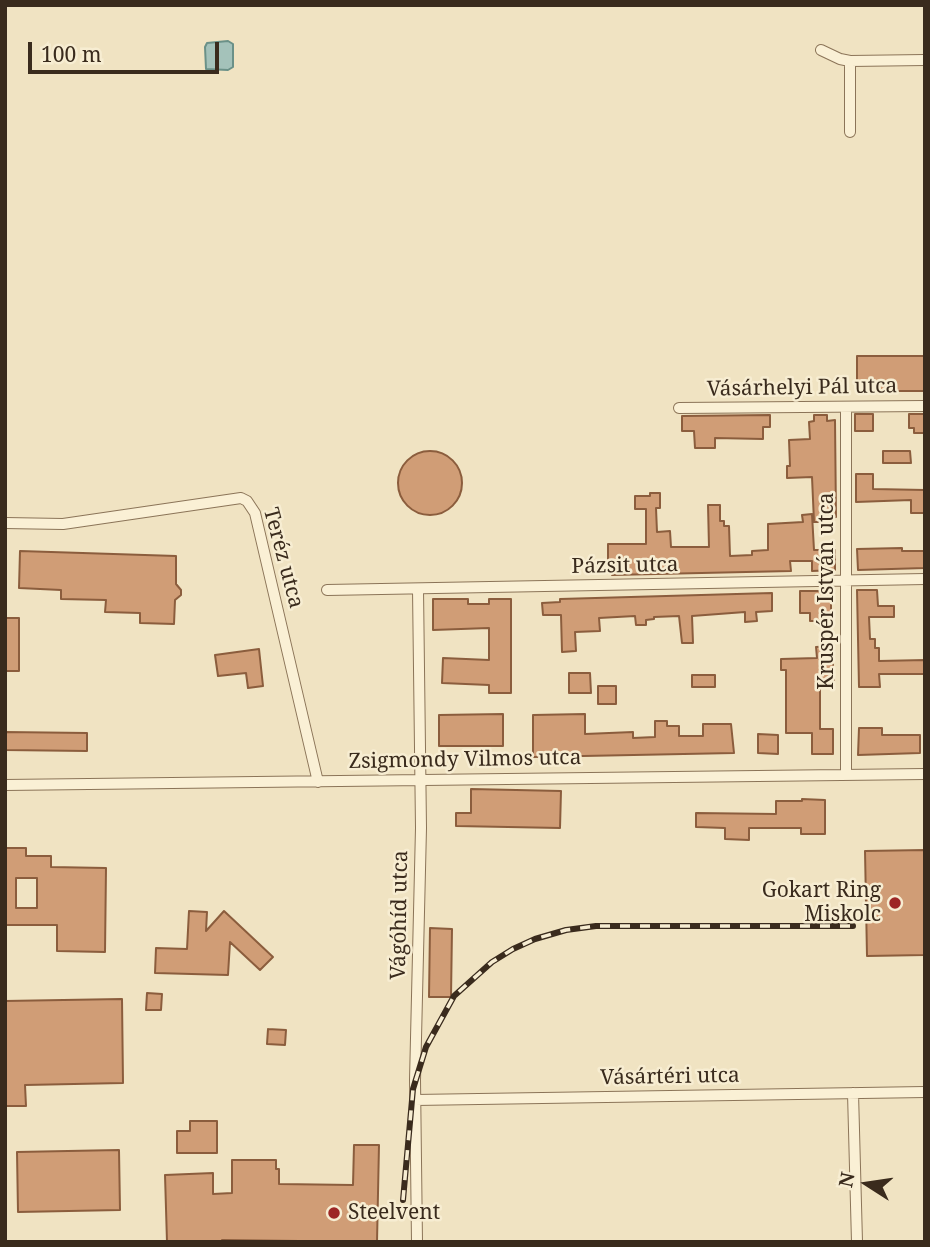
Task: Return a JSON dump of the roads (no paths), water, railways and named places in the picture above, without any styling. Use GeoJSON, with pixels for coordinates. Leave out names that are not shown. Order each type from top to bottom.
{"type":"FeatureCollection","features":[{"type":"Feature","properties":{"kind":"street"},"geometry":{"type":"LineString","coordinates":[[821,50],[850,61],[925,60]]}},
{"type":"Feature","properties":{"kind":"street"},"geometry":{"type":"LineString","coordinates":[[850,61],[850,132]]}},
{"type":"Feature","properties":{"kind":"street","name":"Vásárhelyi Pál utca"},"geometry":{"type":"LineString","coordinates":[[679,408],[925,406]]}},
{"type":"Feature","properties":{"kind":"street","name":"Kruspér István utca"},"geometry":{"type":"LineString","coordinates":[[846,408],[846,775]]}},
{"type":"Feature","properties":{"kind":"street","name":"Teréz utca"},"geometry":{"type":"LineString","coordinates":[[5,523],[63,524],[241,498],[247,501],[255,513],[318,782]]}},
{"type":"Feature","properties":{"kind":"street","name":"Pázsit utca"},"geometry":{"type":"LineString","coordinates":[[327,590],[925,579]]}},
{"type":"Feature","properties":{"kind":"street","name":"Vágóhíd utca"},"geometry":{"type":"LineString","coordinates":[[417,1242],[415,1100],[421,779],[418,589]]}},
{"type":"Feature","properties":{"kind":"street","name":"Zsigmondy Vilmos utca"},"geometry":{"type":"LineString","coordinates":[[5,785],[925,774]]}},
{"type":"Feature","properties":{"kind":"street","name":"Vásártéri utca"},"geometry":{"type":"LineString","coordinates":[[415,1100],[925,1091]]}},
{"type":"Feature","properties":{"kind":"street"},"geometry":{"type":"LineString","coordinates":[[852,1093],[857,1242]]}},
{"type":"Feature","properties":{"kind":"water"},"geometry":{"type":"Polygon","coordinates":[[[228,41],[233,44],[233,67],[228,70],[206,69],[207,43],[228,41]]]}},
{"type":"Feature","properties":{"kind":"railway"},"geometry":{"type":"LineString","coordinates":[[403,1200],[413,1089],[426,1047],[454,996],[492,962],[513,949],[566,930],[596,926],[853,926]]}},
{"type":"Feature","properties":{"kind":"place","name":"Gokart Ring Miskolc"},"geometry":{"type":"Point","coordinates":[895,903]}},
{"type":"Feature","properties":{"kind":"place","name":"Steelvent"},"geometry":{"type":"Point","coordinates":[334,1213]}}]}
